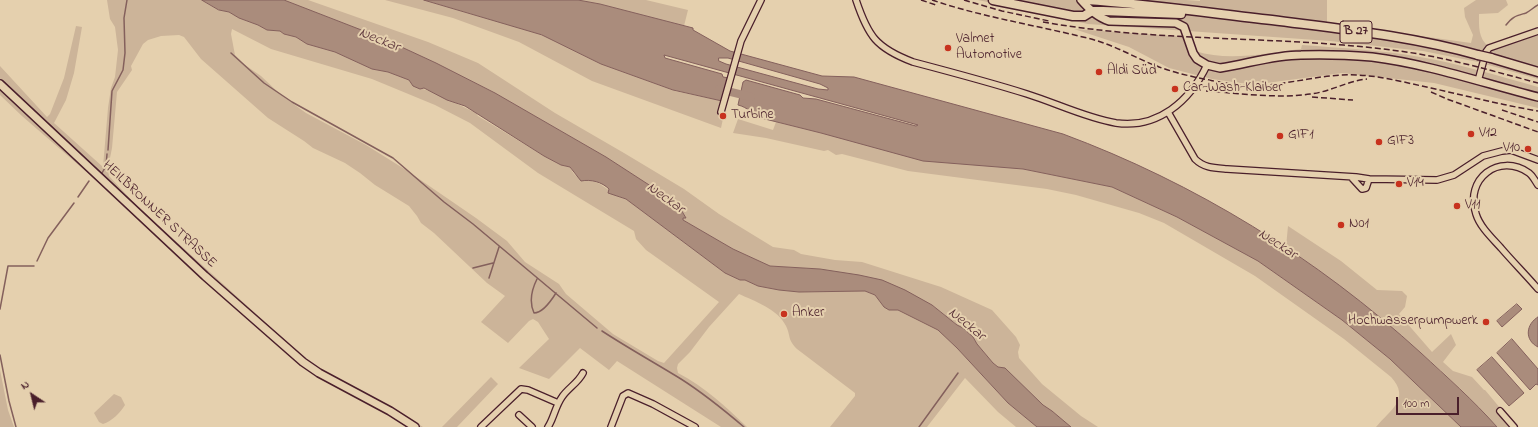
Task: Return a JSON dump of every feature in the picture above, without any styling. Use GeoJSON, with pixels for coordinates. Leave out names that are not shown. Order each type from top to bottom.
{"type":"FeatureCollection","features":[{"type":"Feature","properties":{"kind":"highway"},"geometry":{"type":"LineString","coordinates":[[993,0],[1073,16],[1084,16],[1092,11],[1201,15],[1223,14]]}},
{"type":"Feature","properties":{"kind":"highway","name":"B 27"},"geometry":{"type":"LineString","coordinates":[[1086,0],[1157,6],[1409,39],[1449,47],[1538,72]]}},
{"type":"Feature","properties":{"kind":"highway"},"geometry":{"type":"LineString","coordinates":[[1144,0],[1157,6]]}},
{"type":"Feature","properties":{"kind":"main road"},"geometry":{"type":"LineString","coordinates":[[1081,0],[1102,19],[1109,22],[1179,24],[1184,27],[1193,53],[1198,59],[1207,65],[1220,68],[1300,54],[1372,58],[1409,64],[1538,97]]}},
{"type":"Feature","properties":{"kind":"main road","name":"HEILBRONNER STRASSE"},"geometry":{"type":"LineString","coordinates":[[0,84],[205,276],[303,362],[319,373],[390,411],[415,427]]}},
{"type":"Feature","properties":{"kind":"street"},"geometry":{"type":"LineString","coordinates":[[722,110],[740,46],[761,0]]}},
{"type":"Feature","properties":{"kind":"street"},"geometry":{"type":"LineString","coordinates":[[856,0],[867,28],[876,41],[897,56],[913,62],[1027,94],[1097,118],[1118,123],[1143,122],[1168,112],[1192,92],[1207,65]]}},
{"type":"Feature","properties":{"kind":"street"},"geometry":{"type":"LineString","coordinates":[[1478,81],[1486,52],[1490,48],[1538,31]]}},
{"type":"Feature","properties":{"kind":"street"},"geometry":{"type":"LineString","coordinates":[[1168,112],[1195,159],[1200,164],[1206,167],[1227,170],[1369,179],[1437,180],[1454,175],[1483,156],[1502,151],[1511,150],[1538,160]]}},
{"type":"Feature","properties":{"kind":"street"},"geometry":{"type":"LineString","coordinates":[[1538,185],[1530,174],[1516,166],[1504,166],[1494,168],[1485,173],[1477,182],[1473,193],[1473,206],[1480,224],[1538,289]]}},
{"type":"Feature","properties":{"kind":"street"},"geometry":{"type":"LineString","coordinates":[[1351,177],[1362,189],[1366,188],[1369,179]]}},
{"type":"Feature","properties":{"kind":"street"},"geometry":{"type":"LineString","coordinates":[[549,427],[558,403],[579,380],[583,373]]}},
{"type":"Feature","properties":{"kind":"street"},"geometry":{"type":"LineString","coordinates":[[481,427],[521,389],[558,403]]}},
{"type":"Feature","properties":{"kind":"street"},"geometry":{"type":"LineString","coordinates":[[618,427],[611,426],[623,396],[628,393],[694,427]]}},
{"type":"Feature","properties":{"kind":"street"},"geometry":{"type":"LineString","coordinates":[[1500,411],[1514,427]]}},
{"type":"Feature","properties":{"kind":"street"},"geometry":{"type":"LineString","coordinates":[[519,415],[532,427]]}},
{"type":"Feature","properties":{"kind":"shaded area"},"geometry":{"type":"Polygon","coordinates":[[[107,0],[202,0],[219,10],[229,12],[267,30],[280,31],[284,34],[296,37],[307,44],[335,52],[372,69],[388,72],[409,80],[413,86],[433,92],[476,113],[478,116],[544,156],[561,165],[570,167],[577,177],[596,182],[614,194],[626,199],[725,273],[740,280],[745,280],[758,286],[779,290],[799,292],[865,291],[875,295],[884,307],[889,310],[898,310],[938,330],[957,348],[1008,403],[1037,427],[1016,427],[998,412],[965,378],[927,427],[830,427],[855,396],[855,393],[794,346],[790,340],[786,326],[772,310],[739,294],[678,364],[677,368],[678,373],[706,391],[747,427],[721,427],[617,361],[609,370],[580,348],[549,379],[519,368],[549,339],[538,322],[533,319],[529,321],[508,343],[481,322],[505,296],[487,283],[434,233],[421,223],[409,206],[375,185],[345,163],[313,148],[268,118],[201,59],[184,37],[179,35],[161,36],[148,40],[143,44],[131,66],[132,70],[117,92],[112,148],[108,168],[109,176],[137,206],[308,361],[328,374],[386,404],[423,427],[409,427],[308,370],[250,320],[0,95],[0,66],[47,117],[50,114],[64,78],[76,26],[82,27],[74,73],[66,100],[54,123],[103,167],[108,108],[111,88],[115,77],[118,50],[115,27],[110,19],[107,0]],[[232,29],[231,34],[235,55],[245,65],[261,76],[281,95],[306,113],[366,145],[406,170],[476,218],[507,241],[525,262],[559,284],[566,294],[613,334],[658,361],[664,363],[719,302],[646,250],[636,239],[634,231],[538,173],[470,123],[435,105],[372,79],[271,49],[232,29]]]}},
{"type":"Feature","properties":{"kind":"shaded area"},"geometry":{"type":"Polygon","coordinates":[[[284,0],[308,0],[428,42],[478,63],[555,113],[684,189],[719,214],[773,247],[794,250],[801,254],[835,260],[862,262],[941,287],[992,310],[1016,337],[1020,345],[1018,352],[1019,358],[1042,384],[1081,416],[1098,427],[1071,427],[1052,411],[1043,406],[1005,369],[998,367],[993,363],[973,337],[932,305],[820,269],[770,266],[733,249],[683,220],[683,218],[686,218],[680,208],[660,192],[606,157],[495,93],[382,38],[284,0]]]}},
{"type":"Feature","properties":{"kind":"shaded area"},"geometry":{"type":"Polygon","coordinates":[[[385,0],[424,0],[542,35],[601,64],[675,91],[722,101],[718,113],[724,114],[721,128],[592,81],[519,42],[453,18],[385,0]]]}},
{"type":"Feature","properties":{"kind":"shaded area"},"geometry":{"type":"Polygon","coordinates":[[[578,0],[646,0],[688,10],[684,26],[600,4],[578,0]]]}},
{"type":"Feature","properties":{"kind":"shaded area"},"geometry":{"type":"Polygon","coordinates":[[[978,0],[1327,0],[1327,23],[1471,43],[1473,35],[1465,17],[1464,8],[1476,0],[1506,0],[1508,5],[1498,13],[1479,14],[1479,28],[1481,36],[1485,44],[1489,47],[1538,32],[1538,79],[1478,62],[1423,51],[1330,41],[1088,24],[978,0]]]}},
{"type":"Feature","properties":{"kind":"shaded area"},"geometry":{"type":"Polygon","coordinates":[[[1074,29],[1187,37],[1195,51],[1221,56],[1248,56],[1275,53],[1301,49],[1302,45],[1376,51],[1420,57],[1465,67],[1538,87],[1538,108],[1434,83],[1342,73],[1259,84],[1212,79],[1169,68],[1129,47],[1074,29]]]}},
{"type":"Feature","properties":{"kind":"shaded area"},"geometry":{"type":"Polygon","coordinates":[[[738,119],[773,130],[776,122],[821,133],[1023,169],[1112,187],[1177,217],[1258,261],[1342,320],[1390,359],[1461,427],[1376,427],[1392,410],[1399,398],[1397,385],[1391,377],[1344,339],[1255,276],[1164,223],[1139,213],[1076,195],[1047,189],[908,171],[842,154],[836,155],[828,150],[824,151],[766,138],[733,133],[738,119]]]}},
{"type":"Feature","properties":{"kind":"shaded area"},"geometry":{"type":"Polygon","coordinates":[[[1288,226],[1341,261],[1377,290],[1402,291],[1407,296],[1405,307],[1399,314],[1432,352],[1451,334],[1456,345],[1443,362],[1453,371],[1472,377],[1516,427],[1497,427],[1473,401],[1422,354],[1396,332],[1286,247],[1288,226]]]}},
{"type":"Feature","properties":{"kind":"shaded area"},"geometry":{"type":"Polygon","coordinates":[[[0,370],[8,410],[14,427],[0,427],[0,370]]]}},
{"type":"Feature","properties":{"kind":"shaded area"},"geometry":{"type":"Polygon","coordinates":[[[491,377],[498,384],[457,427],[442,427],[491,377]]]}},
{"type":"Feature","properties":{"kind":"shaded area"},"geometry":{"type":"Polygon","coordinates":[[[114,394],[121,397],[125,405],[116,416],[103,424],[99,422],[94,413],[114,394]]]}},
{"type":"Feature","properties":{"kind":"water"},"geometry":{"type":"Polygon","coordinates":[[[202,0],[284,0],[382,38],[495,93],[606,157],[660,192],[680,208],[686,218],[683,218],[683,220],[733,249],[770,266],[820,269],[859,275],[882,280],[905,290],[932,305],[963,328],[973,337],[993,363],[998,367],[1005,368],[1043,405],[1071,427],[1037,427],[1008,403],[957,348],[938,330],[898,310],[889,310],[884,307],[875,295],[865,291],[799,292],[779,290],[758,286],[745,280],[740,280],[725,273],[626,199],[608,193],[609,189],[600,183],[589,180],[581,181],[570,167],[561,165],[544,156],[465,106],[447,100],[424,88],[420,89],[413,86],[409,80],[388,72],[372,69],[335,52],[307,44],[296,37],[284,34],[280,31],[267,30],[229,12],[219,10],[202,0]]]}},
{"type":"Feature","properties":{"kind":"water"},"geometry":{"type":"Polygon","coordinates":[[[424,0],[578,0],[600,4],[693,28],[693,30],[730,51],[822,76],[854,77],[1063,134],[1160,176],[1207,200],[1252,226],[1297,255],[1381,318],[1479,407],[1497,427],[1461,427],[1390,359],[1342,320],[1258,261],[1177,217],[1112,187],[1023,169],[923,161],[761,118],[744,107],[738,105],[743,82],[746,80],[800,95],[803,98],[816,99],[916,126],[918,125],[664,55],[665,58],[722,74],[723,77],[729,78],[722,101],[673,90],[601,64],[542,35],[424,0]],[[719,58],[719,61],[818,89],[828,90],[828,88],[820,84],[728,58],[719,58]]]}},
{"type":"Feature","properties":{"kind":"water"},"geometry":{"type":"Polygon","coordinates":[[[1517,304],[1522,309],[1502,327],[1497,321],[1517,304]]]}},
{"type":"Feature","properties":{"kind":"water"},"geometry":{"type":"Polygon","coordinates":[[[1538,317],[1538,347],[1530,340],[1528,332],[1531,324],[1538,317]]]}},
{"type":"Feature","properties":{"kind":"water"},"geometry":{"type":"Polygon","coordinates":[[[1512,339],[1538,369],[1538,385],[1536,384],[1530,390],[1497,353],[1512,339]]]}},
{"type":"Feature","properties":{"kind":"water"},"geometry":{"type":"Polygon","coordinates":[[[1492,357],[1524,393],[1509,406],[1477,370],[1492,357]]]}},
{"type":"Feature","properties":{"kind":"waterway"},"geometry":{"type":"LineString","coordinates":[[108,150],[112,91],[123,70],[125,53],[124,18],[127,0]]}},
{"type":"Feature","properties":{"kind":"waterway"},"geometry":{"type":"LineString","coordinates":[[1506,25],[1513,18],[1526,13],[1538,5]]}},
{"type":"Feature","properties":{"kind":"waterway"},"geometry":{"type":"LineString","coordinates":[[231,53],[264,83],[292,102],[393,158],[597,328]]}},
{"type":"Feature","properties":{"kind":"waterway","name":"Neckar"},"geometry":{"type":"LineString","coordinates":[[719,89],[751,97]]}},
{"type":"Feature","properties":{"kind":"waterway"},"geometry":{"type":"LineString","coordinates":[[102,173],[106,166],[107,154]]}},
{"type":"Feature","properties":{"kind":"waterway"},"geometry":{"type":"LineString","coordinates":[[78,197],[89,181]]}},
{"type":"Feature","properties":{"kind":"waterway"},"geometry":{"type":"LineString","coordinates":[[37,261],[48,238],[74,203]]}},
{"type":"Feature","properties":{"kind":"waterway"},"geometry":{"type":"LineString","coordinates":[[489,278],[499,247]]}},
{"type":"Feature","properties":{"kind":"waterway"},"geometry":{"type":"LineString","coordinates":[[473,268],[493,263]]}},
{"type":"Feature","properties":{"kind":"waterway"},"geometry":{"type":"LineString","coordinates":[[0,309],[8,266],[34,266]]}},
{"type":"Feature","properties":{"kind":"waterway"},"geometry":{"type":"LineString","coordinates":[[537,279],[532,296],[532,309],[534,313],[544,309],[556,293]]}},
{"type":"Feature","properties":{"kind":"waterway"},"geometry":{"type":"LineString","coordinates":[[602,331],[689,384],[744,427]]}},
{"type":"Feature","properties":{"kind":"waterway"},"geometry":{"type":"LineString","coordinates":[[0,355],[16,427]]}},
{"type":"Feature","properties":{"kind":"waterway"},"geometry":{"type":"LineString","coordinates":[[919,427],[958,373]]}},
{"type":"Feature","properties":{"kind":"railway"},"geometry":{"type":"LineString","coordinates":[[921,0],[936,5]]}},
{"type":"Feature","properties":{"kind":"railway"},"geometry":{"type":"LineString","coordinates":[[932,0],[989,16],[1097,41],[1115,47],[1159,67],[1208,80],[1254,86],[1327,76],[1357,75],[1394,80],[1538,111]]}},
{"type":"Feature","properties":{"kind":"railway"},"geometry":{"type":"LineString","coordinates":[[964,0],[1002,11],[1049,21]]}},
{"type":"Feature","properties":{"kind":"railway"},"geometry":{"type":"LineString","coordinates":[[1043,22],[1087,29],[1132,33],[1355,46],[1399,51],[1452,61],[1538,83]]}},
{"type":"Feature","properties":{"kind":"railway"},"geometry":{"type":"LineString","coordinates":[[1206,91],[1285,96],[1317,93],[1367,79]]}},
{"type":"Feature","properties":{"kind":"railway"},"geometry":{"type":"LineString","coordinates":[[1431,92],[1538,132]]}},
{"type":"Feature","properties":{"kind":"railway"},"geometry":{"type":"LineString","coordinates":[[1312,97],[1353,100]]}},
{"type":"Feature","properties":{"kind":"railway"},"geometry":{"type":"LineString","coordinates":[[1502,110],[1538,122]]}},
{"type":"Feature","properties":{"kind":"place","name":"Valmet Automotive"},"geometry":{"type":"Point","coordinates":[948,48]}},
{"type":"Feature","properties":{"kind":"place","name":"Aldi Süd"},"geometry":{"type":"Point","coordinates":[1099,72]}},
{"type":"Feature","properties":{"kind":"place","name":"Car-Wash-Klaiber"},"geometry":{"type":"Point","coordinates":[1175,89]}},
{"type":"Feature","properties":{"kind":"place","name":"Turbine"},"geometry":{"type":"Point","coordinates":[723,116]}},
{"type":"Feature","properties":{"kind":"place","name":"V12"},"geometry":{"type":"Point","coordinates":[1471,134]}},
{"type":"Feature","properties":{"kind":"place","name":"GIF1"},"geometry":{"type":"Point","coordinates":[1280,136]}},
{"type":"Feature","properties":{"kind":"place","name":"GIF3"},"geometry":{"type":"Point","coordinates":[1379,142]}},
{"type":"Feature","properties":{"kind":"place","name":"V10"},"geometry":{"type":"Point","coordinates":[1528,149]}},
{"type":"Feature","properties":{"kind":"place","name":"V14"},"geometry":{"type":"Point","coordinates":[1399,184]}},
{"type":"Feature","properties":{"kind":"place","name":"V11"},"geometry":{"type":"Point","coordinates":[1457,206]}},
{"type":"Feature","properties":{"kind":"place","name":"N01"},"geometry":{"type":"Point","coordinates":[1341,225]}},
{"type":"Feature","properties":{"kind":"place","name":"Anker"},"geometry":{"type":"Point","coordinates":[784,314]}},
{"type":"Feature","properties":{"kind":"place","name":"Hochwasserpumpwerk"},"geometry":{"type":"Point","coordinates":[1486,322]}}]}
